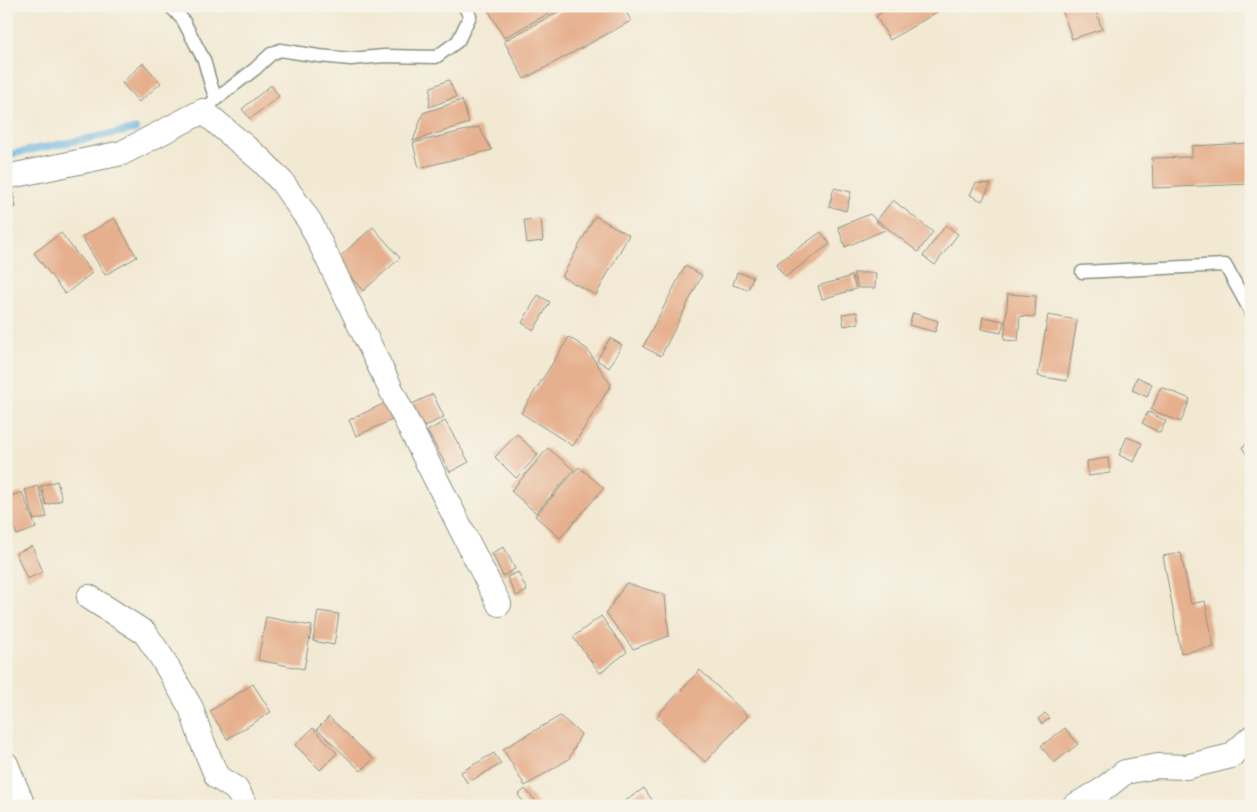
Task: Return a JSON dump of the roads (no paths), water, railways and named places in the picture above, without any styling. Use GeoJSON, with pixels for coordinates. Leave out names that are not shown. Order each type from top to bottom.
{"type":"FeatureCollection","features":[{"type":"Feature","properties":{"kind":"street"},"geometry":{"type":"LineString","coordinates":[[6,177],[122,153],[210,105],[282,182],[310,222],[398,404],[499,604]]}},
{"type":"Feature","properties":{"kind":"street"},"geometry":{"type":"LineString","coordinates":[[88,597],[145,633],[191,708],[217,777],[236,789],[246,806]]}},
{"type":"Feature","properties":{"kind":"street"},"geometry":{"type":"LineString","coordinates":[[1074,806],[1101,791],[1125,772],[1158,766],[1186,767],[1231,756],[1251,738]]}},
{"type":"Feature","properties":{"kind":"street"},"geometry":{"type":"LineString","coordinates":[[6,764],[23,806]]}},
{"type":"Feature","properties":{"kind":"lane"},"geometry":{"type":"LineString","coordinates":[[170,6],[183,20],[204,60],[211,85],[210,105]]}},
{"type":"Feature","properties":{"kind":"lane"},"geometry":{"type":"LineString","coordinates":[[210,105],[271,54],[280,50],[351,59],[384,56],[436,57],[458,41],[470,16],[464,6]]}},
{"type":"Feature","properties":{"kind":"lane"},"geometry":{"type":"LineString","coordinates":[[1082,272],[1225,266],[1251,312]]}},
{"type":"Feature","properties":{"kind":"waterway"},"geometry":{"type":"LineString","coordinates":[[6,155],[136,129]]}}]}
